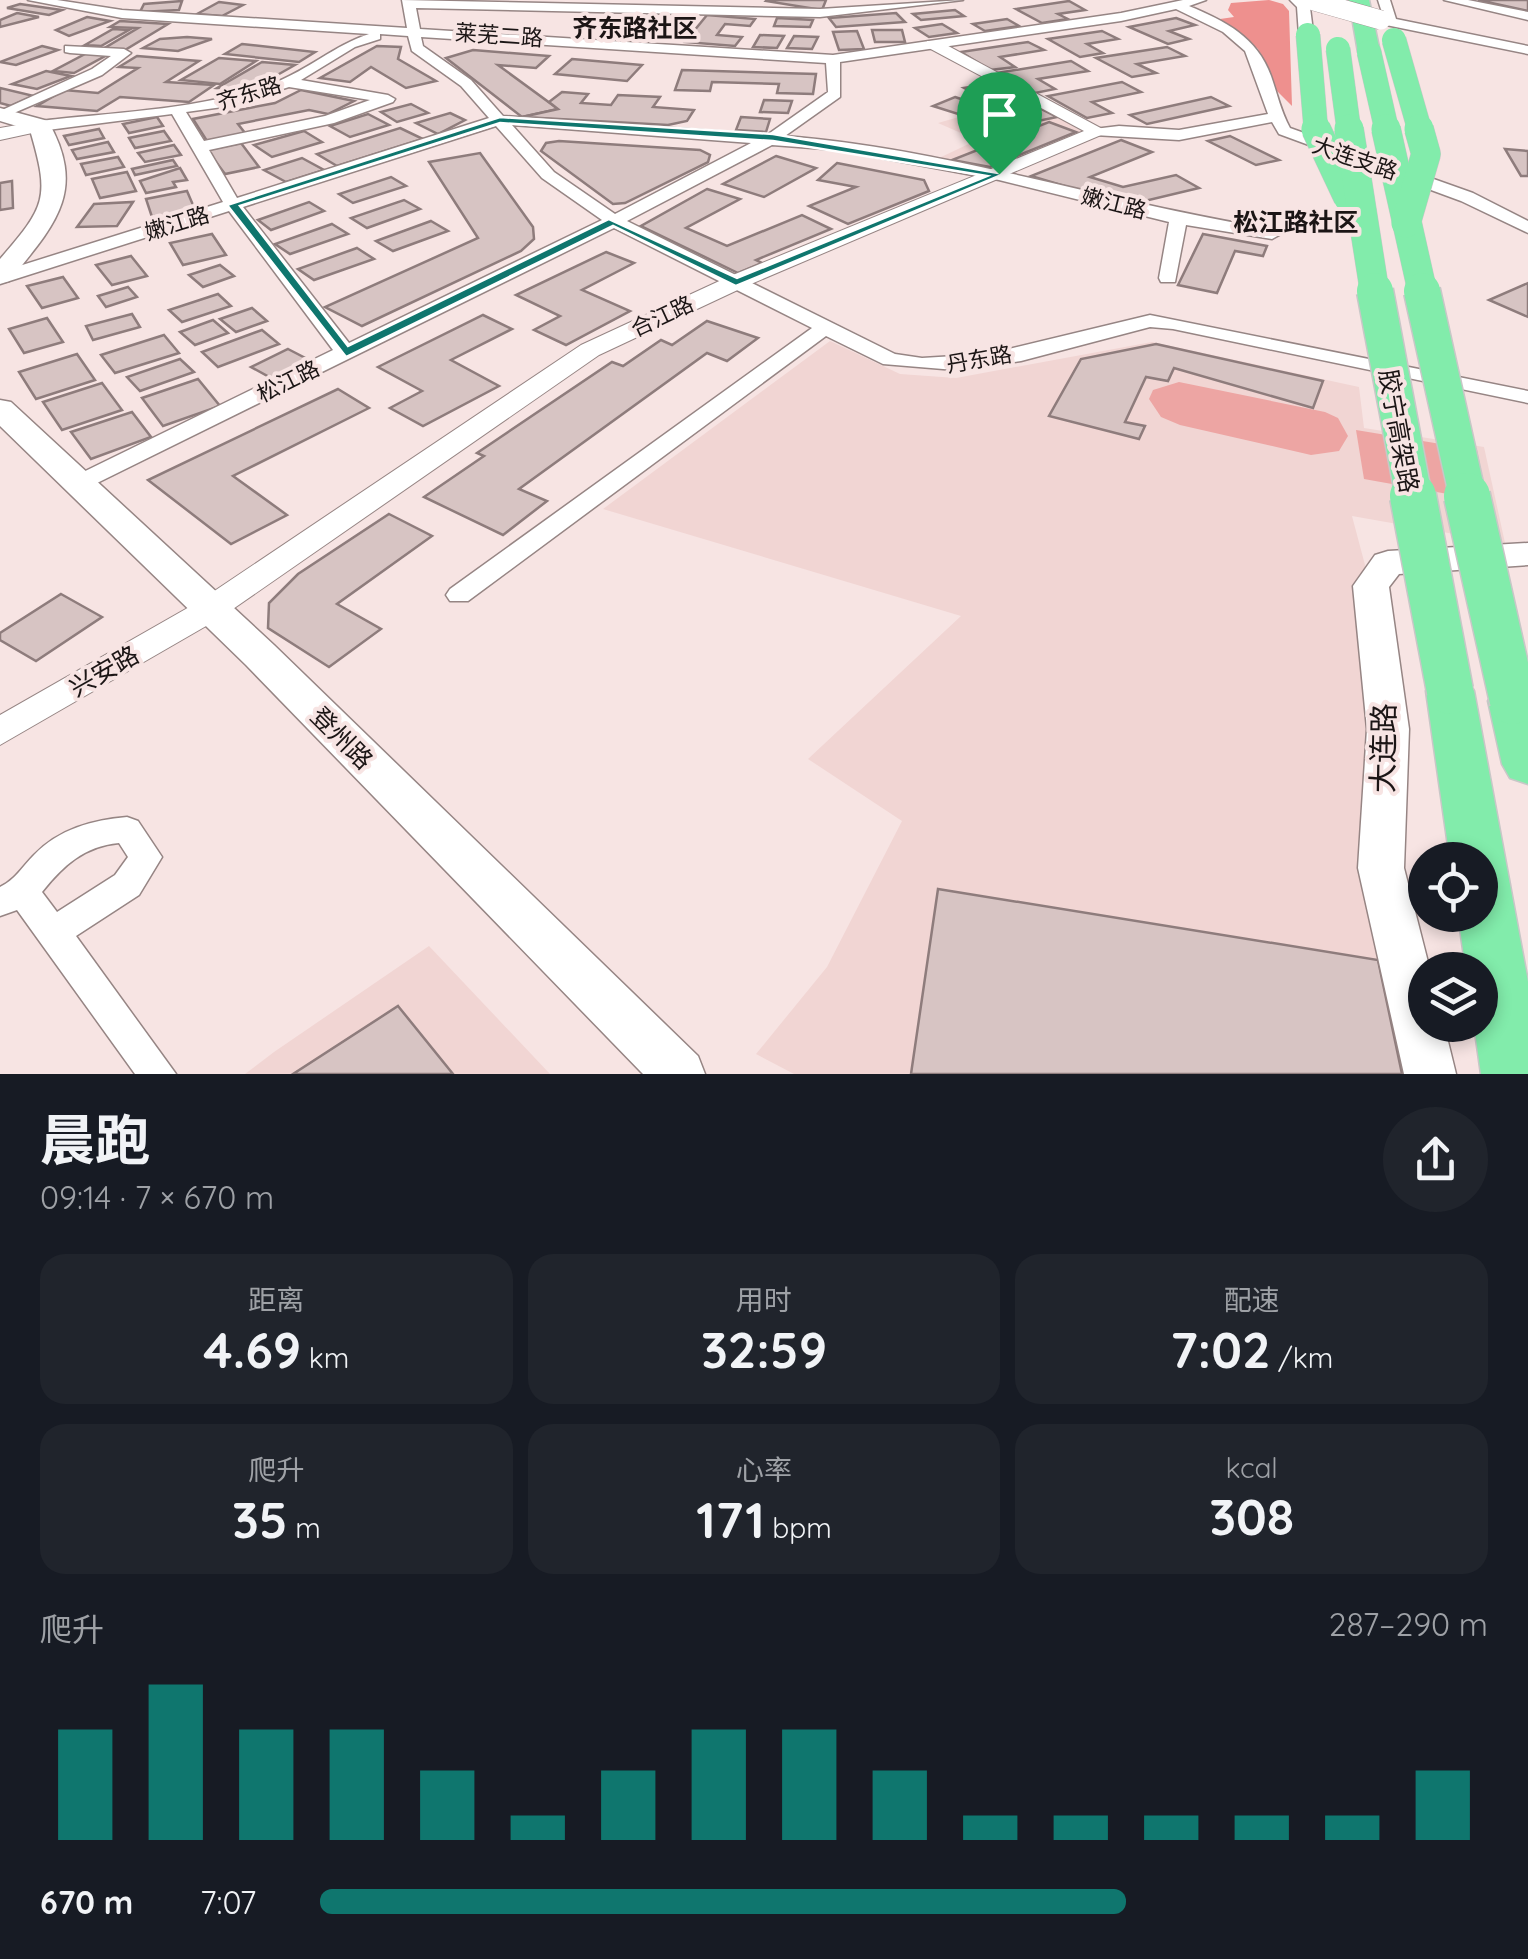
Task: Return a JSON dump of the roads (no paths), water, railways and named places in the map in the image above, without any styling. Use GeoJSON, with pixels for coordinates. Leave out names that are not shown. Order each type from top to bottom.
{"type":"FeatureCollection","features":[{"type":"Feature","properties":{"kind":"highway","name":"胶宁高架路"},"geometry":{"type":"LineString","coordinates":[[1330,0],[1374,37]]}},
{"type":"Feature","properties":{"kind":"highway","name":"胶宁高架路"},"geometry":{"type":"LineString","coordinates":[[1358,0],[1374,37],[1404,228],[1528,764]]}},
{"type":"Feature","properties":{"kind":"highway"},"geometry":{"type":"LineString","coordinates":[[1308,35],[1316,138],[1362,224]]}},
{"type":"Feature","properties":{"kind":"highway","name":"胶宁高架路"},"geometry":{"type":"LineString","coordinates":[[1374,37],[1362,224],[1475,842]]}},
{"type":"Feature","properties":{"kind":"highway"},"geometry":{"type":"LineString","coordinates":[[1490,932],[1513,1074]]}},
{"type":"Feature","properties":{"kind":"main road"},"geometry":{"type":"LineString","coordinates":[[1299,0],[1305,5],[1308,35]]}},
{"type":"Feature","properties":{"kind":"main road"},"geometry":{"type":"LineString","coordinates":[[1312,0],[1374,37]]}},
{"type":"Feature","properties":{"kind":"main road"},"geometry":{"type":"LineString","coordinates":[[0,276],[45,222],[57,182],[40,126],[1,121]]}},
{"type":"Feature","properties":{"kind":"main road","name":"登州路"},"geometry":{"type":"LineString","coordinates":[[0,409],[260,656],[679,1074]]}},
{"type":"Feature","properties":{"kind":"main road","name":"大连路"},"geometry":{"type":"LineString","coordinates":[[1430,1074],[1381,868],[1388,729],[1371,586],[1388,563],[1528,554]]}},
{"type":"Feature","properties":{"kind":"street"},"geometry":{"type":"LineString","coordinates":[[34,0],[122,14],[253,17],[346,37]]}},
{"type":"Feature","properties":{"kind":"street"},"geometry":{"type":"LineString","coordinates":[[411,14],[820,13],[957,0]]}},
{"type":"Feature","properties":{"kind":"street","name":"莱芜二路"},"geometry":{"type":"LineString","coordinates":[[411,14],[832,58],[1181,7],[1200,0]]}},
{"type":"Feature","properties":{"kind":"street"},"geometry":{"type":"LineString","coordinates":[[1384,0],[1374,37],[1528,50]]}},
{"type":"Feature","properties":{"kind":"street"},"geometry":{"type":"LineString","coordinates":[[1450,0],[1528,16]]}},
{"type":"Feature","properties":{"kind":"street"},"geometry":{"type":"LineString","coordinates":[[932,44],[1099,132],[1124,126],[1152,135],[1182,135],[1275,117],[1251,50],[1216,23],[1181,7]]}},
{"type":"Feature","properties":{"kind":"street","name":"齐东路"},"geometry":{"type":"LineString","coordinates":[[40,126],[230,102],[288,82],[346,37],[411,14]]}},
{"type":"Feature","properties":{"kind":"street","name":"丹东路"},"geometry":{"type":"LineString","coordinates":[[411,14],[423,54],[466,83],[548,174],[614,222],[874,352],[924,367],[963,365],[1150,321],[1528,398]]}},
{"type":"Feature","properties":{"kind":"street"},"geometry":{"type":"LineString","coordinates":[[1,121],[98,72],[124,53],[70,49]]}},
{"type":"Feature","properties":{"kind":"street","name":"松江路"},"geometry":{"type":"LineString","coordinates":[[79,483],[614,222],[773,138],[835,94],[832,58]]}},
{"type":"Feature","properties":{"kind":"street"},"geometry":{"type":"LineString","coordinates":[[199,147],[329,120],[388,99],[288,82]]}},
{"type":"Feature","properties":{"kind":"street"},"geometry":{"type":"LineString","coordinates":[[176,109],[233,205],[346,352]]}},
{"type":"Feature","properties":{"kind":"street","name":"大连支路"},"geometry":{"type":"LineString","coordinates":[[1275,117],[1284,131],[1300,139],[1467,197],[1528,228]]}},
{"type":"Feature","properties":{"kind":"street","name":"嫩江路"},"geometry":{"type":"LineString","coordinates":[[0,276],[500,120],[773,138],[999,174],[1178,219],[1272,234]]}},
{"type":"Feature","properties":{"kind":"street","name":"合江路"},"geometry":{"type":"LineString","coordinates":[[208,610],[590,350],[736,282],[1099,132]]}},
{"type":"Feature","properties":{"kind":"street"},"geometry":{"type":"LineString","coordinates":[[1168,278],[1178,219]]}},
{"type":"Feature","properties":{"kind":"street"},"geometry":{"type":"LineString","coordinates":[[459,595],[818,333]]}},
{"type":"Feature","properties":{"kind":"street","name":"兴安路"},"geometry":{"type":"LineString","coordinates":[[0,732],[208,610]]}},
{"type":"Feature","properties":{"kind":"street"},"geometry":{"type":"LineString","coordinates":[[54,932],[127,885],[146,857],[127,830],[95,830],[47,858],[12,897],[54,932],[157,1074]]}},
{"type":"Feature","properties":{"kind":"district","name":"齐东路社区"},"geometry":{"type":"Point","coordinates":[635,28]}},
{"type":"Feature","properties":{"kind":"district","name":"松江路社区"},"geometry":{"type":"Point","coordinates":[1296,222]}}]}
